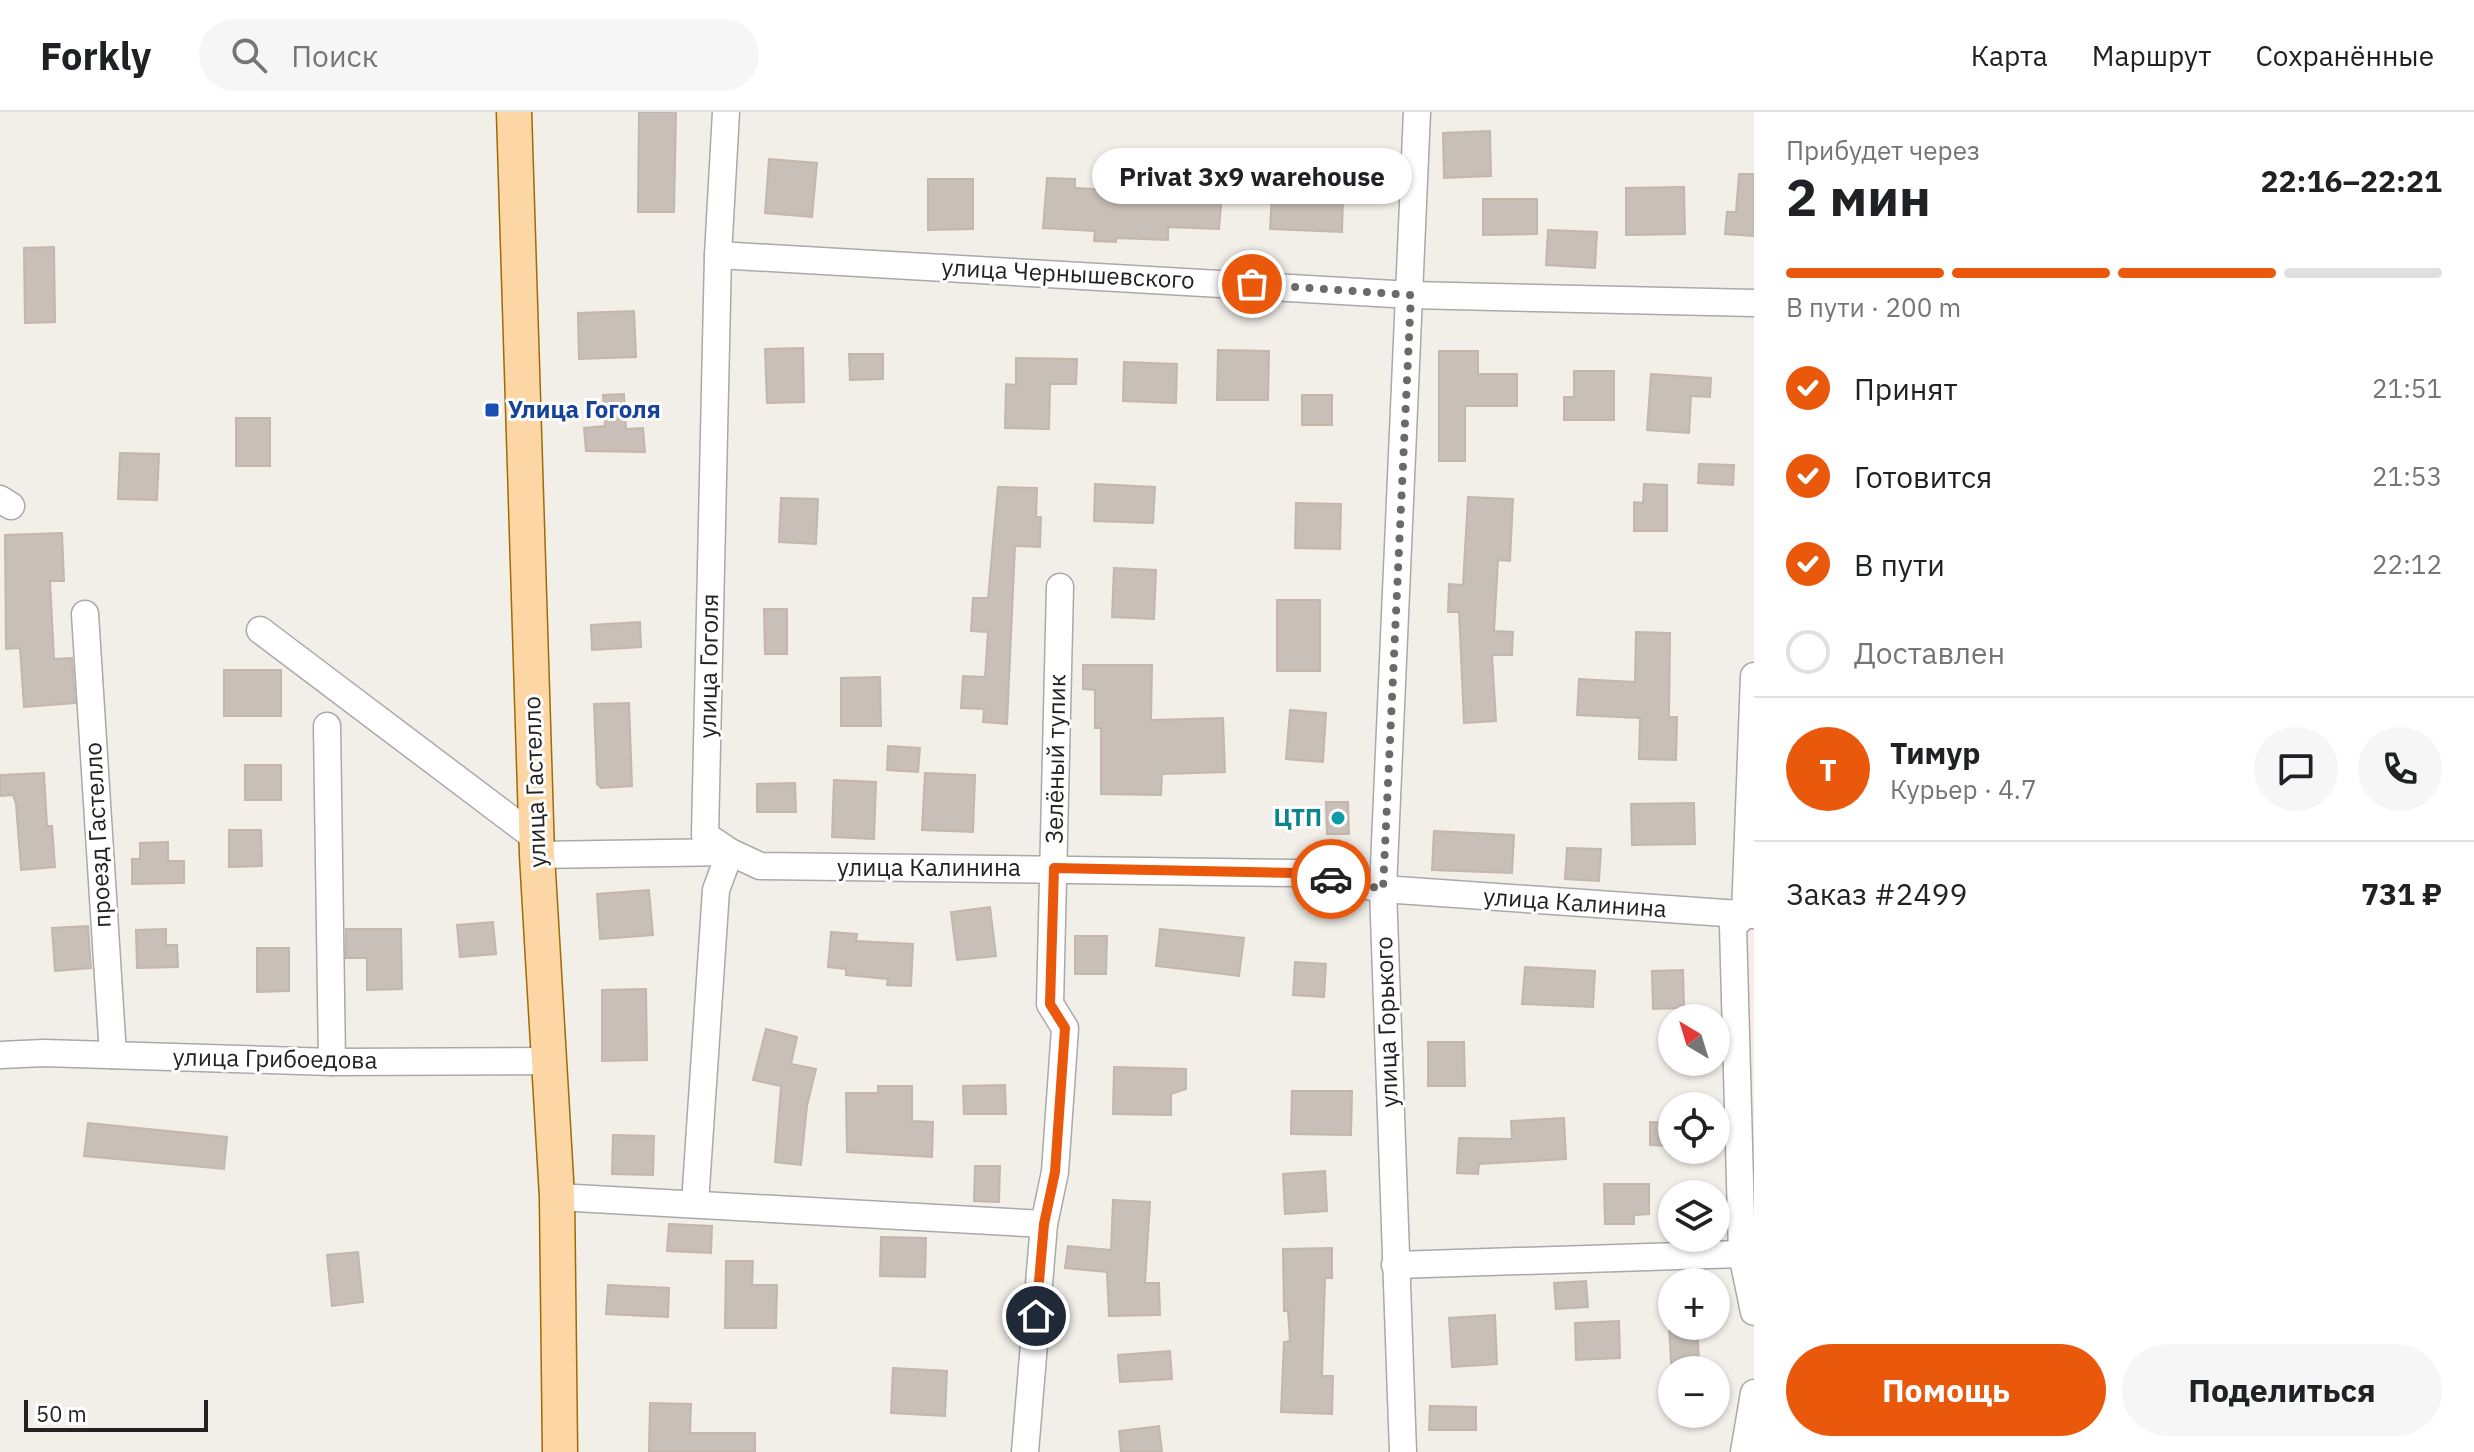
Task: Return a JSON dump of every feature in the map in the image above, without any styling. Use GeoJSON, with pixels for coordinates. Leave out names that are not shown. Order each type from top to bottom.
{"type":"FeatureCollection","features":[{"type":"Feature","properties":{"kind":"main road","name":"улица Гастелло"},"geometry":{"type":"LineString","coordinates":[[514,112],[537,847],[557,1197],[559,1451]]}},
{"type":"Feature","properties":{"kind":"street","name":"улица Гоголя"},"geometry":{"type":"LineString","coordinates":[[726,112],[718,255],[705,835],[730,852]]}},
{"type":"Feature","properties":{"kind":"street","name":"улица Горького"},"geometry":{"type":"LineString","coordinates":[[1403,1452],[1383,889],[1417,112]]}},
{"type":"Feature","properties":{"kind":"street","name":"улица Чернышевского"},"geometry":{"type":"LineString","coordinates":[[718,255],[1411,295],[1754,303]]}},
{"type":"Feature","properties":{"kind":"street","name":"Зелёный тупик"},"geometry":{"type":"LineString","coordinates":[[1025,1452],[1044,1224],[1055,1172],[1065,1028],[1050,1004],[1060,587]]}},
{"type":"Feature","properties":{"kind":"street","name":"проезд Гастелло"},"geometry":{"type":"LineString","coordinates":[[85,614],[113,1055]]}},
{"type":"Feature","properties":{"kind":"street"},"geometry":{"type":"LineString","coordinates":[[260,630],[537,847]]}},
{"type":"Feature","properties":{"kind":"street"},"geometry":{"type":"LineString","coordinates":[[1754,676],[1750,915],[1733,926],[1742,1254],[1754,1312]]}},
{"type":"Feature","properties":{"kind":"street"},"geometry":{"type":"LineString","coordinates":[[327,726],[332,1062]]}},
{"type":"Feature","properties":{"kind":"street","name":"улица Калинина"},"geometry":{"type":"LineString","coordinates":[[537,847],[730,852],[760,866],[1297,873],[1383,889],[1750,915]]}},
{"type":"Feature","properties":{"kind":"street"},"geometry":{"type":"LineString","coordinates":[[695,1203],[716,890],[730,852]]}},
{"type":"Feature","properties":{"kind":"street","name":"улица Грибоедова"},"geometry":{"type":"LineString","coordinates":[[0,1055],[332,1062],[551,1061]]}},
{"type":"Feature","properties":{"kind":"street"},"geometry":{"type":"LineString","coordinates":[[557,1197],[1044,1224]]}},
{"type":"Feature","properties":{"kind":"street"},"geometry":{"type":"LineString","coordinates":[[1395,1265],[1742,1254]]}},
{"type":"Feature","properties":{"kind":"street"},"geometry":{"type":"LineString","coordinates":[[1744,1452],[1754,1393]]}},
{"type":"Feature","properties":{"kind":"building"},"geometry":{"type":"Polygon","coordinates":[[[639,112],[676,112],[674,212],[638,212],[639,112]]]}},
{"type":"Feature","properties":{"kind":"building"},"geometry":{"type":"Polygon","coordinates":[[[1490,131],[1491,176],[1444,178],[1443,133],[1490,131]]]}},
{"type":"Feature","properties":{"kind":"building"},"geometry":{"type":"Polygon","coordinates":[[[769,159],[817,163],[812,217],[765,213],[769,159]]]}},
{"type":"Feature","properties":{"kind":"building"},"geometry":{"type":"Polygon","coordinates":[[[1298,171],[1320,172],[1319,195],[1343,196],[1342,232],[1270,229],[1272,195],[1296,196],[1298,171]]]}},
{"type":"Feature","properties":{"kind":"building"},"geometry":{"type":"Polygon","coordinates":[[[1739,174],[1754,174],[1754,236],[1725,234],[1727,212],[1736,212],[1739,174]]]}},
{"type":"Feature","properties":{"kind":"building"},"geometry":{"type":"Polygon","coordinates":[[[1133,175],[1171,176],[1170,190],[1222,193],[1219,229],[1168,227],[1168,240],[1116,238],[1116,242],[1094,241],[1095,231],[1043,228],[1047,178],[1075,179],[1075,188],[1133,191],[1133,175]]]}},
{"type":"Feature","properties":{"kind":"building"},"geometry":{"type":"Polygon","coordinates":[[[928,179],[973,179],[973,229],[928,230],[928,179]]]}},
{"type":"Feature","properties":{"kind":"building"},"geometry":{"type":"Polygon","coordinates":[[[1684,187],[1685,234],[1626,235],[1626,188],[1684,187]]]}},
{"type":"Feature","properties":{"kind":"building"},"geometry":{"type":"Polygon","coordinates":[[[1483,199],[1537,199],[1537,234],[1483,235],[1483,199]]]}},
{"type":"Feature","properties":{"kind":"building"},"geometry":{"type":"Polygon","coordinates":[[[1548,230],[1597,232],[1595,268],[1546,265],[1548,230]]]}},
{"type":"Feature","properties":{"kind":"building"},"geometry":{"type":"Polygon","coordinates":[[[54,247],[55,322],[25,323],[24,248],[54,247]]]}},
{"type":"Feature","properties":{"kind":"building"},"geometry":{"type":"Polygon","coordinates":[[[634,311],[636,357],[579,359],[578,313],[634,311]]]}},
{"type":"Feature","properties":{"kind":"building"},"geometry":{"type":"Polygon","coordinates":[[[803,348],[804,402],[767,403],[765,349],[803,348]]]}},
{"type":"Feature","properties":{"kind":"building"},"geometry":{"type":"Polygon","coordinates":[[[1218,350],[1269,351],[1268,400],[1217,400],[1218,350]]]}},
{"type":"Feature","properties":{"kind":"building"},"geometry":{"type":"Polygon","coordinates":[[[1439,351],[1478,351],[1478,374],[1517,374],[1517,406],[1465,406],[1465,461],[1439,461],[1439,351]]]}},
{"type":"Feature","properties":{"kind":"building"},"geometry":{"type":"Polygon","coordinates":[[[849,354],[883,354],[883,379],[850,380],[849,354]]]}},
{"type":"Feature","properties":{"kind":"building"},"geometry":{"type":"Polygon","coordinates":[[[1016,358],[1077,359],[1076,384],[1050,384],[1049,429],[1005,428],[1006,384],[1016,385],[1016,358]]]}},
{"type":"Feature","properties":{"kind":"building"},"geometry":{"type":"Polygon","coordinates":[[[1124,362],[1177,364],[1176,403],[1123,401],[1124,362]]]}},
{"type":"Feature","properties":{"kind":"building"},"geometry":{"type":"Polygon","coordinates":[[[1574,371],[1614,371],[1614,420],[1564,420],[1564,397],[1574,397],[1574,371]]]}},
{"type":"Feature","properties":{"kind":"building"},"geometry":{"type":"Polygon","coordinates":[[[1651,374],[1711,378],[1710,397],[1691,396],[1689,433],[1647,430],[1651,374]]]}},
{"type":"Feature","properties":{"kind":"building"},"geometry":{"type":"Polygon","coordinates":[[[624,394],[626,429],[643,428],[645,452],[586,451],[584,428],[605,426],[603,395],[624,394]]]}},
{"type":"Feature","properties":{"kind":"building"},"geometry":{"type":"Polygon","coordinates":[[[1302,395],[1332,395],[1332,425],[1302,425],[1302,395]]]}},
{"type":"Feature","properties":{"kind":"building"},"geometry":{"type":"Polygon","coordinates":[[[236,418],[270,418],[270,466],[236,466],[236,418]]]}},
{"type":"Feature","properties":{"kind":"building"},"geometry":{"type":"Polygon","coordinates":[[[120,453],[159,454],[157,500],[118,499],[120,453]]]}},
{"type":"Feature","properties":{"kind":"building"},"geometry":{"type":"Polygon","coordinates":[[[1699,464],[1734,465],[1733,485],[1698,483],[1699,464]]]}},
{"type":"Feature","properties":{"kind":"building"},"geometry":{"type":"Polygon","coordinates":[[[1095,484],[1155,487],[1153,523],[1094,521],[1095,484]]]}},
{"type":"Feature","properties":{"kind":"building"},"geometry":{"type":"Polygon","coordinates":[[[1644,484],[1667,485],[1667,531],[1634,531],[1634,502],[1643,503],[1644,484]]]}},
{"type":"Feature","properties":{"kind":"building"},"geometry":{"type":"Polygon","coordinates":[[[998,487],[1037,488],[1036,517],[1041,517],[1040,547],[1015,546],[1007,724],[983,722],[984,709],[961,708],[963,676],[985,677],[988,632],[971,631],[973,598],[988,598],[998,487]]]}},
{"type":"Feature","properties":{"kind":"building"},"geometry":{"type":"Polygon","coordinates":[[[1468,497],[1513,499],[1510,561],[1498,560],[1494,631],[1513,632],[1512,655],[1492,655],[1496,721],[1464,723],[1459,612],[1448,612],[1449,584],[1463,585],[1468,497]]]}},
{"type":"Feature","properties":{"kind":"building"},"geometry":{"type":"Polygon","coordinates":[[[781,498],[818,499],[816,544],[779,542],[781,498]]]}},
{"type":"Feature","properties":{"kind":"building"},"geometry":{"type":"Polygon","coordinates":[[[1296,503],[1341,504],[1340,549],[1295,548],[1296,503]]]}},
{"type":"Feature","properties":{"kind":"building"},"geometry":{"type":"Polygon","coordinates":[[[62,533],[64,581],[50,581],[54,659],[72,658],[75,703],[24,707],[20,648],[6,649],[5,535],[62,533]]]}},
{"type":"Feature","properties":{"kind":"building"},"geometry":{"type":"Polygon","coordinates":[[[1114,568],[1156,570],[1154,619],[1112,617],[1114,568]]]}},
{"type":"Feature","properties":{"kind":"building"},"geometry":{"type":"Polygon","coordinates":[[[1277,600],[1320,600],[1320,671],[1277,671],[1277,600]]]}},
{"type":"Feature","properties":{"kind":"building"},"geometry":{"type":"Polygon","coordinates":[[[764,609],[787,609],[787,654],[765,654],[764,609]]]}},
{"type":"Feature","properties":{"kind":"building"},"geometry":{"type":"Polygon","coordinates":[[[640,622],[641,647],[592,650],[591,625],[640,622]]]}},
{"type":"Feature","properties":{"kind":"building"},"geometry":{"type":"Polygon","coordinates":[[[1636,632],[1670,633],[1669,717],[1677,717],[1676,760],[1639,759],[1640,718],[1577,715],[1579,679],[1635,682],[1636,632]]]}},
{"type":"Feature","properties":{"kind":"building"},"geometry":{"type":"Polygon","coordinates":[[[1083,665],[1152,665],[1151,720],[1223,718],[1225,772],[1162,774],[1161,795],[1101,794],[1101,728],[1095,728],[1095,690],[1083,689],[1083,665]]]}},
{"type":"Feature","properties":{"kind":"building"},"geometry":{"type":"Polygon","coordinates":[[[224,670],[281,670],[281,716],[224,716],[224,670]]]}},
{"type":"Feature","properties":{"kind":"building"},"geometry":{"type":"Polygon","coordinates":[[[880,677],[881,726],[841,726],[841,678],[880,677]]]}},
{"type":"Feature","properties":{"kind":"building"},"geometry":{"type":"Polygon","coordinates":[[[629,703],[632,786],[601,788],[597,784],[594,704],[629,703]]]}},
{"type":"Feature","properties":{"kind":"building"},"geometry":{"type":"Polygon","coordinates":[[[1290,710],[1326,713],[1323,762],[1286,759],[1290,710]]]}},
{"type":"Feature","properties":{"kind":"building"},"geometry":{"type":"Polygon","coordinates":[[[888,746],[920,748],[918,772],[887,770],[888,746]]]}},
{"type":"Feature","properties":{"kind":"building"},"geometry":{"type":"Polygon","coordinates":[[[245,765],[281,765],[281,800],[245,800],[245,765]]]}},
{"type":"Feature","properties":{"kind":"building"},"geometry":{"type":"Polygon","coordinates":[[[44,773],[47,826],[52,826],[55,867],[21,870],[16,804],[13,795],[0,796],[0,775],[44,773]]]}},
{"type":"Feature","properties":{"kind":"building"},"geometry":{"type":"Polygon","coordinates":[[[925,773],[975,775],[973,832],[922,830],[925,773]]]}},
{"type":"Feature","properties":{"kind":"building"},"geometry":{"type":"Polygon","coordinates":[[[834,780],[876,782],[874,839],[832,837],[834,780]]]}},
{"type":"Feature","properties":{"kind":"building"},"geometry":{"type":"Polygon","coordinates":[[[795,783],[796,812],[757,812],[757,784],[795,783]]]}},
{"type":"Feature","properties":{"kind":"building","name":"ЦТП"},"geometry":{"type":"Polygon","coordinates":[[[1326,802],[1348,802],[1349,834],[1327,834],[1326,802]]]}},
{"type":"Feature","properties":{"kind":"building"},"geometry":{"type":"Polygon","coordinates":[[[1694,803],[1695,844],[1632,845],[1631,804],[1694,803]]]}},
{"type":"Feature","properties":{"kind":"building"},"geometry":{"type":"Polygon","coordinates":[[[229,830],[261,830],[262,866],[229,867],[229,830]]]}},
{"type":"Feature","properties":{"kind":"building"},"geometry":{"type":"Polygon","coordinates":[[[1434,831],[1514,835],[1512,873],[1432,870],[1434,831]]]}},
{"type":"Feature","properties":{"kind":"building"},"geometry":{"type":"Polygon","coordinates":[[[168,842],[168,861],[184,861],[184,883],[132,884],[132,859],[140,859],[140,843],[168,842]]]}},
{"type":"Feature","properties":{"kind":"building"},"geometry":{"type":"Polygon","coordinates":[[[1567,848],[1601,849],[1599,881],[1565,879],[1567,848]]]}},
{"type":"Feature","properties":{"kind":"building"},"geometry":{"type":"Polygon","coordinates":[[[649,890],[653,935],[600,939],[597,894],[649,890]]]}},
{"type":"Feature","properties":{"kind":"building"},"geometry":{"type":"Polygon","coordinates":[[[990,907],[996,956],[957,960],[951,912],[990,907]]]}},
{"type":"Feature","properties":{"kind":"building"},"geometry":{"type":"Polygon","coordinates":[[[493,922],[496,954],[460,957],[457,925],[493,922]]]}},
{"type":"Feature","properties":{"kind":"building"},"geometry":{"type":"Polygon","coordinates":[[[88,926],[91,968],[55,971],[52,928],[88,926]]]}},
{"type":"Feature","properties":{"kind":"building"},"geometry":{"type":"Polygon","coordinates":[[[166,929],[166,945],[177,945],[178,967],[137,968],[136,930],[166,929]]]}},
{"type":"Feature","properties":{"kind":"building"},"geometry":{"type":"Polygon","coordinates":[[[346,929],[401,929],[402,989],[367,990],[367,958],[346,958],[346,929]]]}},
{"type":"Feature","properties":{"kind":"building"},"geometry":{"type":"Polygon","coordinates":[[[1160,929],[1244,938],[1239,976],[1156,966],[1160,929]]]}},
{"type":"Feature","properties":{"kind":"building"},"geometry":{"type":"Polygon","coordinates":[[[831,932],[857,934],[856,941],[913,944],[911,986],[887,985],[888,979],[846,975],[846,969],[828,967],[831,932]]]}},
{"type":"Feature","properties":{"kind":"building"},"geometry":{"type":"Polygon","coordinates":[[[1075,936],[1107,936],[1106,974],[1075,974],[1075,936]]]}},
{"type":"Feature","properties":{"kind":"building"},"geometry":{"type":"Polygon","coordinates":[[[257,948],[289,948],[289,991],[257,992],[257,948]]]}},
{"type":"Feature","properties":{"kind":"building"},"geometry":{"type":"Polygon","coordinates":[[[1295,962],[1326,964],[1324,997],[1293,995],[1295,962]]]}},
{"type":"Feature","properties":{"kind":"building"},"geometry":{"type":"Polygon","coordinates":[[[1525,967],[1595,971],[1593,1007],[1522,1004],[1525,967]]]}},
{"type":"Feature","properties":{"kind":"building"},"geometry":{"type":"Polygon","coordinates":[[[1683,970],[1684,1004],[1658,1004],[1658,1009],[1653,1009],[1652,971],[1683,970]]]}},
{"type":"Feature","properties":{"kind":"building"},"geometry":{"type":"Polygon","coordinates":[[[646,989],[647,1060],[602,1061],[602,990],[646,989]]]}},
{"type":"Feature","properties":{"kind":"building"},"geometry":{"type":"Polygon","coordinates":[[[766,1029],[797,1037],[791,1064],[816,1069],[807,1106],[801,1165],[775,1162],[781,1086],[753,1080],[766,1029]]]}},
{"type":"Feature","properties":{"kind":"building"},"geometry":{"type":"Polygon","coordinates":[[[1428,1042],[1464,1042],[1465,1086],[1428,1086],[1428,1042]]]}},
{"type":"Feature","properties":{"kind":"building"},"geometry":{"type":"Polygon","coordinates":[[[1114,1067],[1186,1069],[1186,1089],[1171,1094],[1171,1115],[1113,1114],[1114,1067]]]}},
{"type":"Feature","properties":{"kind":"building"},"geometry":{"type":"Polygon","coordinates":[[[1005,1085],[1006,1114],[964,1114],[963,1086],[1005,1085]]]}},
{"type":"Feature","properties":{"kind":"building"},"geometry":{"type":"Polygon","coordinates":[[[878,1086],[912,1086],[912,1121],[933,1122],[932,1157],[847,1152],[846,1093],[878,1093],[878,1086]]]}},
{"type":"Feature","properties":{"kind":"building"},"geometry":{"type":"Polygon","coordinates":[[[1292,1091],[1352,1091],[1351,1135],[1291,1134],[1292,1091]]]}},
{"type":"Feature","properties":{"kind":"building"},"geometry":{"type":"Polygon","coordinates":[[[1564,1118],[1566,1159],[1479,1164],[1478,1174],[1457,1173],[1459,1138],[1512,1139],[1511,1121],[1564,1118]]]}},
{"type":"Feature","properties":{"kind":"building"},"geometry":{"type":"Polygon","coordinates":[[[1650,1122],[1658,1122],[1658,1145],[1650,1145],[1650,1122]]]}},
{"type":"Feature","properties":{"kind":"building"},"geometry":{"type":"Polygon","coordinates":[[[88,1123],[227,1137],[224,1169],[84,1156],[88,1123]]]}},
{"type":"Feature","properties":{"kind":"building"},"geometry":{"type":"Polygon","coordinates":[[[613,1135],[654,1136],[653,1175],[612,1174],[613,1135]]]}},
{"type":"Feature","properties":{"kind":"building"},"geometry":{"type":"Polygon","coordinates":[[[975,1166],[1000,1166],[999,1202],[974,1201],[975,1166]]]}},
{"type":"Feature","properties":{"kind":"building"},"geometry":{"type":"Polygon","coordinates":[[[1325,1171],[1327,1211],[1285,1214],[1283,1174],[1325,1171]]]}},
{"type":"Feature","properties":{"kind":"building"},"geometry":{"type":"Polygon","coordinates":[[[1604,1184],[1649,1184],[1649,1214],[1634,1215],[1634,1224],[1605,1224],[1604,1184]]]}},
{"type":"Feature","properties":{"kind":"building"},"geometry":{"type":"Polygon","coordinates":[[[1113,1200],[1150,1202],[1145,1283],[1159,1283],[1160,1315],[1109,1316],[1107,1272],[1065,1268],[1068,1246],[1111,1250],[1113,1200]]]}},
{"type":"Feature","properties":{"kind":"building"},"geometry":{"type":"Polygon","coordinates":[[[669,1224],[712,1226],[711,1253],[667,1251],[669,1224]]]}},
{"type":"Feature","properties":{"kind":"building"},"geometry":{"type":"Polygon","coordinates":[[[881,1237],[926,1238],[925,1277],[880,1276],[881,1237]]]}},
{"type":"Feature","properties":{"kind":"building"},"geometry":{"type":"Polygon","coordinates":[[[1332,1248],[1332,1278],[1325,1278],[1322,1376],[1333,1376],[1332,1414],[1281,1412],[1284,1342],[1290,1341],[1288,1311],[1284,1311],[1283,1249],[1332,1248]]]}},
{"type":"Feature","properties":{"kind":"building"},"geometry":{"type":"Polygon","coordinates":[[[358,1252],[363,1302],[332,1306],[327,1255],[358,1252]]]}},
{"type":"Feature","properties":{"kind":"building"},"geometry":{"type":"Polygon","coordinates":[[[726,1261],[753,1261],[752,1285],[777,1285],[776,1328],[725,1328],[726,1261]]]}},
{"type":"Feature","properties":{"kind":"building"},"geometry":{"type":"Polygon","coordinates":[[[1586,1281],[1588,1307],[1556,1309],[1554,1283],[1586,1281]]]}},
{"type":"Feature","properties":{"kind":"building"},"geometry":{"type":"Polygon","coordinates":[[[608,1285],[669,1288],[668,1317],[606,1314],[608,1285]]]}},
{"type":"Feature","properties":{"kind":"building"},"geometry":{"type":"Polygon","coordinates":[[[1495,1315],[1497,1364],[1452,1367],[1449,1318],[1495,1315]]]}},
{"type":"Feature","properties":{"kind":"building"},"geometry":{"type":"Polygon","coordinates":[[[1619,1321],[1620,1358],[1576,1360],[1575,1323],[1619,1321]]]}},
{"type":"Feature","properties":{"kind":"building"},"geometry":{"type":"Polygon","coordinates":[[[1670,1340],[1698,1340],[1699,1356],[1671,1356],[1670,1340]]]}},
{"type":"Feature","properties":{"kind":"building"},"geometry":{"type":"Polygon","coordinates":[[[1170,1351],[1172,1379],[1120,1382],[1118,1355],[1170,1351]]]}},
{"type":"Feature","properties":{"kind":"building"},"geometry":{"type":"Polygon","coordinates":[[[893,1368],[947,1371],[945,1416],[891,1413],[893,1368]]]}},
{"type":"Feature","properties":{"kind":"building"},"geometry":{"type":"Polygon","coordinates":[[[650,1403],[691,1404],[690,1433],[755,1433],[755,1452],[649,1452],[650,1403]]]}},
{"type":"Feature","properties":{"kind":"building"},"geometry":{"type":"Polygon","coordinates":[[[1430,1406],[1476,1407],[1476,1430],[1429,1430],[1430,1406]]]}},
{"type":"Feature","properties":{"kind":"building"},"geometry":{"type":"Polygon","coordinates":[[[1159,1426],[1162,1452],[1121,1452],[1119,1431],[1159,1426]]]}},
{"type":"Feature","properties":{"kind":"way so far"},"geometry":{"type":"LineString","coordinates":[[1252,284],[1411,295],[1383,889],[1331,879]]}},
{"type":"Feature","properties":{"kind":"place","name":"Privat 3x9 warehouse"},"geometry":{"type":"Point","coordinates":[1252,284]}},
{"type":"Feature","properties":{"kind":"place","name":"Улица Гоголя"},"geometry":{"type":"Point","coordinates":[492,410]}},
{"type":"Feature","properties":{"kind":"place","name":"ЦТП"},"geometry":{"type":"Point","coordinates":[1338,818]}},
{"type":"Feature","properties":{"kind":"route"},"geometry":{"type":"LineString","coordinates":[[1036,1316],[1044,1224],[1055,1172],[1065,1028],[1050,1004],[1054,868],[1297,873],[1331,879]]}}]}
